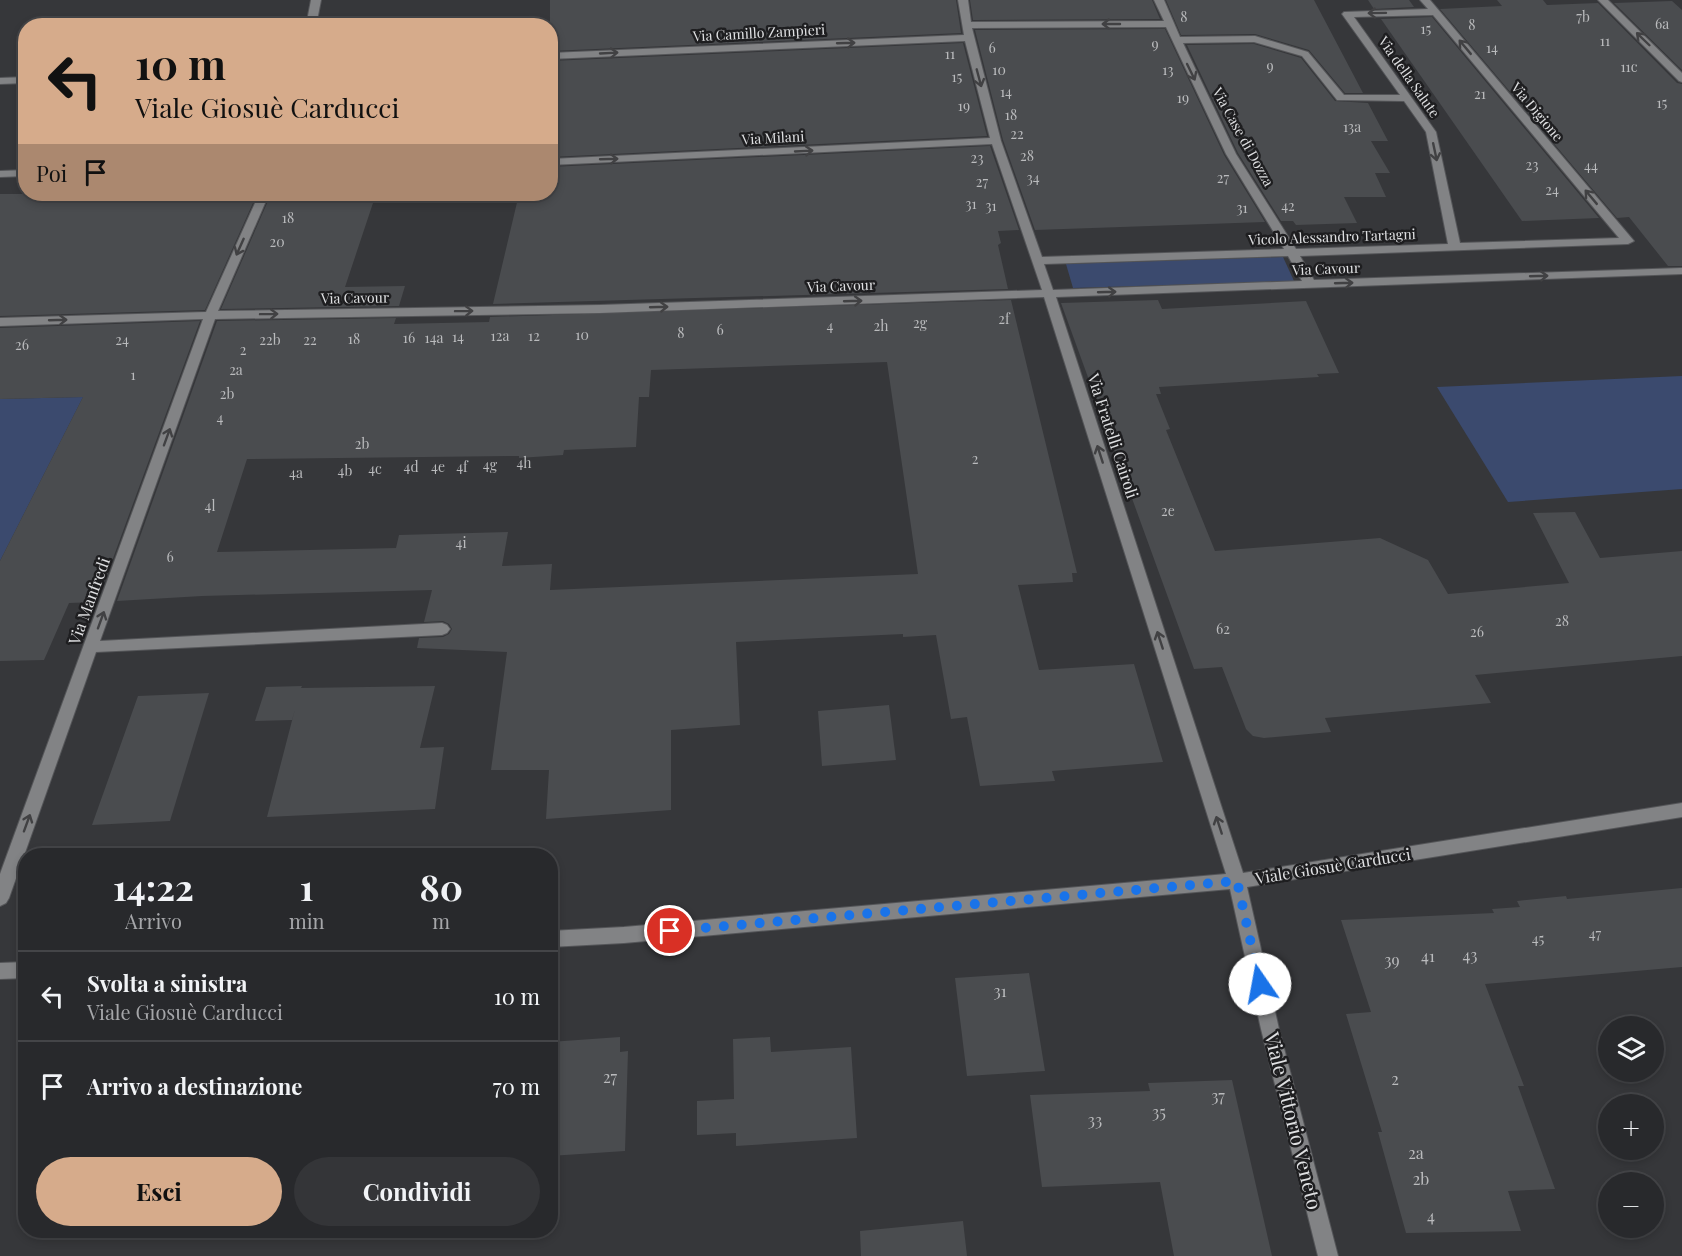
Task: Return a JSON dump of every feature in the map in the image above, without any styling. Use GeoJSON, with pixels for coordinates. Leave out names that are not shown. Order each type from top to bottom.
{"type":"FeatureCollection","features":[{"type":"Feature","properties":{"kind":"street"},"geometry":{"type":"LineString","coordinates":[[313,18],[316,0]]}},
{"type":"Feature","properties":{"kind":"street","name":"Via Fratelli Cairoli"},"geometry":{"type":"LineString","coordinates":[[963,0],[969,38],[996,141],[1049,294],[1237,881]]}},
{"type":"Feature","properties":{"kind":"street","name":"Via Case di Dozza"},"geometry":{"type":"LineString","coordinates":[[1159,0],[1232,155],[1294,253],[1310,284]]}},
{"type":"Feature","properties":{"kind":"street","name":"Via Digione"},"geometry":{"type":"LineString","coordinates":[[1425,0],[1628,241]]}},
{"type":"Feature","properties":{"kind":"street"},"geometry":{"type":"LineString","coordinates":[[1603,0],[1682,79]]}},
{"type":"Feature","properties":{"kind":"street","name":"Via della Salute"},"geometry":{"type":"LineString","coordinates":[[1435,12],[1347,14],[1431,132],[1455,248]]}},
{"type":"Feature","properties":{"kind":"street"},"geometry":{"type":"LineString","coordinates":[[967,25],[1169,24]]}},
{"type":"Feature","properties":{"kind":"street","name":"Via Camillo Zampieri"},"geometry":{"type":"LineString","coordinates":[[558,56],[969,38]]}},
{"type":"Feature","properties":{"kind":"street"},"geometry":{"type":"LineString","coordinates":[[1176,40],[1255,39],[1305,54],[1341,98],[1408,98]]}},
{"type":"Feature","properties":{"kind":"street"},"geometry":{"type":"LineString","coordinates":[[1665,61],[1682,63]]}},
{"type":"Feature","properties":{"kind":"street"},"geometry":{"type":"LineString","coordinates":[[0,81],[18,80]]}},
{"type":"Feature","properties":{"kind":"street","name":"Via Milani"},"geometry":{"type":"LineString","coordinates":[[558,162],[996,141]]}},
{"type":"Feature","properties":{"kind":"street"},"geometry":{"type":"LineString","coordinates":[[0,174],[18,173]]}},
{"type":"Feature","properties":{"kind":"street","name":"Via Manfredi"},"geometry":{"type":"LineString","coordinates":[[18,848],[210,315],[261,201]]}},
{"type":"Feature","properties":{"kind":"street","name":"Vicolo Alessandro Tartagni"},"geometry":{"type":"LineString","coordinates":[[1037,261],[1628,241]]}},
{"type":"Feature","properties":{"kind":"street","name":"Via Cavour"},"geometry":{"type":"LineString","coordinates":[[0,322],[210,315],[600,309],[1682,271]]}},
{"type":"Feature","properties":{"kind":"street"},"geometry":{"type":"LineString","coordinates":[[91,647],[442,630]]}},
{"type":"Feature","properties":{"kind":"street","name":"Viale Giosuè Carducci"},"geometry":{"type":"LineString","coordinates":[[558,939],[624,935],[1237,881],[1682,810]]}},
{"type":"Feature","properties":{"kind":"street","name":"Via Manfredi"},"geometry":{"type":"LineString","coordinates":[[0,898],[18,848]]}},
{"type":"Feature","properties":{"kind":"street","name":"Viale Vittorio Veneto"},"geometry":{"type":"LineString","coordinates":[[1237,881],[1270,1029],[1328,1256]]}},
{"type":"Feature","properties":{"kind":"street"},"geometry":{"type":"LineString","coordinates":[[0,971],[18,970]]}},
{"type":"Feature","properties":{"kind":"shaded area"},"geometry":{"type":"Polygon","coordinates":[[[1283,257],[1294,281],[1073,288],[1066,264],[1283,257]]]}},
{"type":"Feature","properties":{"kind":"shaded area"},"geometry":{"type":"Polygon","coordinates":[[[1682,376],[1682,489],[1508,502],[1437,387],[1682,376]]]}},
{"type":"Feature","properties":{"kind":"shaded area"},"geometry":{"type":"Polygon","coordinates":[[[83,397],[0,561],[0,399],[83,397]]]}},
{"type":"Feature","properties":{"kind":"building"},"geometry":{"type":"Polygon","coordinates":[[[550,0],[956,0],[961,33],[558,51],[558,18],[550,18],[550,0]]]}},
{"type":"Feature","properties":{"kind":"building"},"geometry":{"type":"Polygon","coordinates":[[[970,0],[1152,0],[1160,19],[973,20],[970,0]]]}},
{"type":"Feature","properties":{"kind":"building"},"geometry":{"type":"Polygon","coordinates":[[[1166,0],[1314,0],[1363,93],[1345,93],[1309,50],[1255,34],[1181,35],[1166,0]]]}},
{"type":"Feature","properties":{"kind":"building"},"geometry":{"type":"Polygon","coordinates":[[[1368,0],[1409,0],[1414,7],[1374,9],[1368,0]]]}},
{"type":"Feature","properties":{"kind":"building"},"geometry":{"type":"Polygon","coordinates":[[[1497,0],[1543,0],[1547,5],[1598,3],[1677,83],[1682,84],[1682,266],[1668,266],[1629,217],[1617,218],[1440,9],[1502,6],[1497,0]]]}},
{"type":"Feature","properties":{"kind":"building"},"geometry":{"type":"Polygon","coordinates":[[[1672,1],[1682,10],[1682,70],[1614,3],[1672,1]]]}},
{"type":"Feature","properties":{"kind":"building"},"geometry":{"type":"Polygon","coordinates":[[[1432,17],[1599,218],[1522,221],[1381,19],[1432,17]]]}},
{"type":"Feature","properties":{"kind":"building"},"geometry":{"type":"Polygon","coordinates":[[[1165,29],[1224,155],[1265,222],[1035,230],[1003,140],[975,30],[1165,29]]]}},
{"type":"Feature","properties":{"kind":"building"},"geometry":{"type":"Polygon","coordinates":[[[963,43],[987,136],[558,157],[558,61],[963,43]]]}},
{"type":"Feature","properties":{"kind":"building"},"geometry":{"type":"Polygon","coordinates":[[[1254,44],[1301,58],[1335,101],[1368,103],[1388,141],[1371,141],[1390,173],[1375,173],[1386,197],[1344,197],[1357,223],[1296,225],[1293,221],[1281,221],[1238,153],[1187,45],[1254,44]]]}},
{"type":"Feature","properties":{"kind":"building"},"geometry":{"type":"Polygon","coordinates":[[[990,146],[1019,230],[998,231],[1001,243],[998,245],[1008,289],[493,304],[517,201],[558,201],[558,167],[990,146]]]}},
{"type":"Feature","properties":{"kind":"building"},"geometry":{"type":"Polygon","coordinates":[[[0,194],[18,194],[18,201],[254,201],[205,310],[0,316],[0,194]]]}},
{"type":"Feature","properties":{"kind":"building"},"geometry":{"type":"Polygon","coordinates":[[[268,201],[374,201],[345,287],[405,286],[399,306],[221,309],[268,201]]]}},
{"type":"Feature","properties":{"kind":"building"},"geometry":{"type":"Polygon","coordinates":[[[1011,300],[1077,573],[1072,573],[1073,582],[1018,585],[1039,670],[1134,664],[1163,762],[1052,771],[1055,781],[980,786],[967,717],[951,719],[936,635],[903,637],[903,634],[736,642],[740,725],[671,730],[671,810],[546,819],[549,770],[491,770],[507,652],[417,648],[419,638],[443,637],[452,629],[443,621],[424,622],[432,590],[202,596],[117,601],[217,321],[396,318],[394,324],[489,322],[490,317],[1011,300]],[[887,362],[651,370],[649,397],[639,397],[636,447],[564,450],[563,455],[519,458],[519,456],[247,459],[217,552],[396,548],[399,535],[508,532],[502,566],[552,564],[550,590],[918,574],[887,362]]]}},
{"type":"Feature","properties":{"kind":"building"},"geometry":{"type":"Polygon","coordinates":[[[1158,300],[1162,309],[1306,301],[1339,373],[1317,374],[1319,377],[1159,387],[1161,394],[1156,394],[1170,429],[1166,430],[1215,551],[1380,538],[1428,560],[1448,594],[1569,583],[1533,513],[1575,512],[1600,558],[1682,551],[1682,656],[1475,675],[1491,703],[1325,718],[1331,732],[1264,738],[1253,736],[1246,729],[1222,667],[1194,669],[1061,303],[1158,300]]]}},
{"type":"Feature","properties":{"kind":"building"},"geometry":{"type":"Polygon","coordinates":[[[200,321],[97,602],[69,603],[44,660],[0,661],[0,561],[83,397],[0,399],[0,328],[200,321]]]}},
{"type":"Feature","properties":{"kind":"building"},"geometry":{"type":"Polygon","coordinates":[[[302,686],[301,688],[435,686],[420,748],[444,747],[435,809],[267,817],[295,709],[292,720],[255,721],[266,687],[302,686]]]}},
{"type":"Feature","properties":{"kind":"building"},"geometry":{"type":"Polygon","coordinates":[[[209,693],[170,821],[92,825],[138,696],[209,693]]]}},
{"type":"Feature","properties":{"kind":"building"},"geometry":{"type":"Polygon","coordinates":[[[889,705],[896,760],[822,766],[818,711],[889,705]]]}},
{"type":"Feature","properties":{"kind":"building"},"geometry":{"type":"Polygon","coordinates":[[[1682,888],[1682,967],[1485,984],[1524,1086],[1518,1086],[1555,1189],[1508,1191],[1521,1231],[1406,1233],[1378,1132],[1382,1132],[1346,1014],[1371,1012],[1341,920],[1494,913],[1492,909],[1520,907],[1517,901],[1566,896],[1567,899],[1682,888]]]}},
{"type":"Feature","properties":{"kind":"building"},"geometry":{"type":"Polygon","coordinates":[[[1029,973],[1045,1071],[967,1076],[955,978],[1029,973]]]}},
{"type":"Feature","properties":{"kind":"building"},"geometry":{"type":"Polygon","coordinates":[[[620,1037],[620,1052],[628,1051],[625,1151],[558,1155],[558,1041],[620,1037]]]}},
{"type":"Feature","properties":{"kind":"building"},"geometry":{"type":"Polygon","coordinates":[[[770,1037],[771,1052],[851,1047],[857,1138],[736,1146],[736,1133],[697,1135],[697,1101],[734,1099],[733,1039],[770,1037]]]}},
{"type":"Feature","properties":{"kind":"building"},"geometry":{"type":"Polygon","coordinates":[[[1232,1080],[1272,1256],[1174,1256],[1160,1182],[1042,1187],[1030,1095],[1150,1091],[1148,1083],[1232,1080]]]}},
{"type":"Feature","properties":{"kind":"building"},"geometry":{"type":"Polygon","coordinates":[[[963,1221],[967,1256],[861,1256],[860,1231],[963,1221]]]}},
{"type":"Feature","properties":{"kind":"route"},"geometry":{"type":"LineString","coordinates":[[670,931],[1237,881],[1260,984]]}}]}
